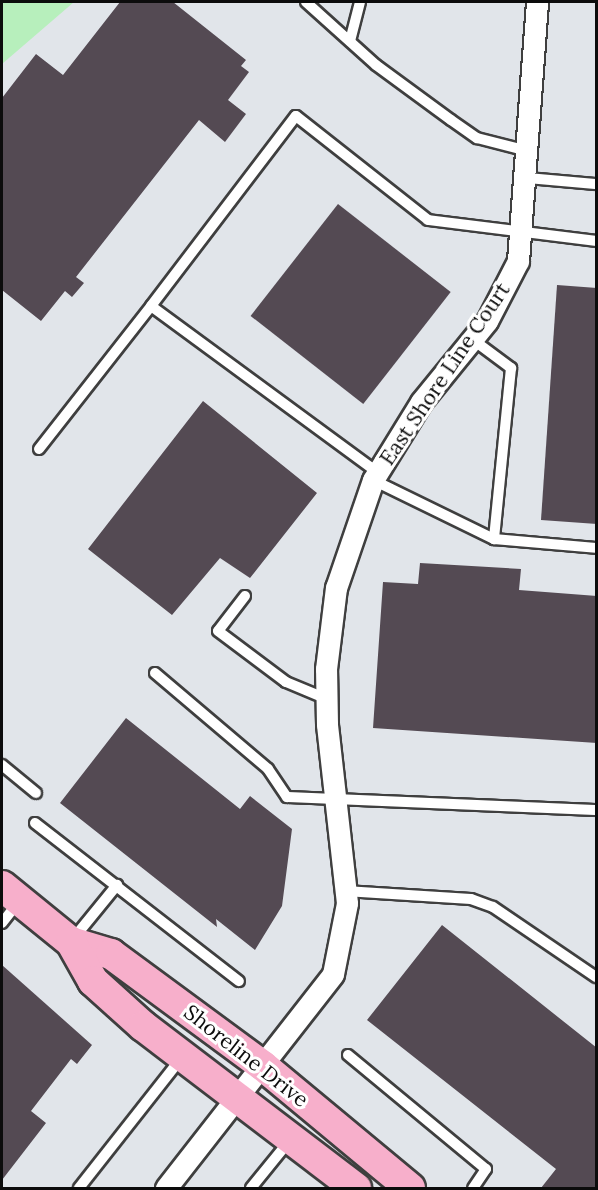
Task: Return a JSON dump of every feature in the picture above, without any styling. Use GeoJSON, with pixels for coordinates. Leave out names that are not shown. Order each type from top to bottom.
{"type":"FeatureCollection","features":[{"type":"Feature","properties":{"kind":"street","name":"East Shore Line Court"},"geometry":{"type":"LineString","coordinates":[[166,1188],[333,974],[343,939],[345,891],[334,795],[327,699],[336,588],[375,476],[421,402],[472,339],[504,293],[518,261],[527,178],[537,2]]}},
{"type":"Feature","properties":{"kind":"street","name":"Shoreline Drive"},"geometry":{"type":"LineString","coordinates":[[7,904],[71,942],[111,954],[263,1066],[410,1188]]}},
{"type":"Feature","properties":{"kind":"street","name":"Shoreline Drive"},"geometry":{"type":"LineString","coordinates":[[71,942],[93,981],[182,1057],[357,1188]]}},
{"type":"Feature","properties":{"kind":"lane"},"geometry":{"type":"LineString","coordinates":[[306,2],[350,41],[477,138],[528,151]]}},
{"type":"Feature","properties":{"kind":"lane"},"geometry":{"type":"LineString","coordinates":[[350,41],[360,2]]}},
{"type":"Feature","properties":{"kind":"lane"},"geometry":{"type":"LineString","coordinates":[[39,449],[296,116],[428,220],[521,234],[597,241]]}},
{"type":"Feature","properties":{"kind":"lane"},"geometry":{"type":"LineString","coordinates":[[527,178],[597,184]]}},
{"type":"Feature","properties":{"kind":"lane"},"geometry":{"type":"LineString","coordinates":[[151,306],[375,476],[494,539],[597,548]]}},
{"type":"Feature","properties":{"kind":"lane"},"geometry":{"type":"LineString","coordinates":[[472,339],[511,368],[494,539]]}},
{"type":"Feature","properties":{"kind":"lane"},"geometry":{"type":"LineString","coordinates":[[245,596],[218,631],[286,682],[327,699]]}},
{"type":"Feature","properties":{"kind":"lane"},"geometry":{"type":"LineString","coordinates":[[155,673],[268,769],[287,797],[334,795],[597,810]]}},
{"type":"Feature","properties":{"kind":"lane"},"geometry":{"type":"LineString","coordinates":[[2,765],[36,793]]}},
{"type":"Feature","properties":{"kind":"lane"},"geometry":{"type":"LineString","coordinates":[[34,823],[239,981]]}},
{"type":"Feature","properties":{"kind":"lane"},"geometry":{"type":"LineString","coordinates":[[71,942],[117,885]]}},
{"type":"Feature","properties":{"kind":"lane"},"geometry":{"type":"LineString","coordinates":[[345,891],[471,899],[493,907],[597,977]]}},
{"type":"Feature","properties":{"kind":"lane"},"geometry":{"type":"LineString","coordinates":[[348,1055],[486,1169],[472,1188]]}},
{"type":"Feature","properties":{"kind":"lane"},"geometry":{"type":"LineString","coordinates":[[79,1188],[182,1057]]}},
{"type":"Feature","properties":{"kind":"lane"},"geometry":{"type":"LineString","coordinates":[[250,1188],[290,1139]]}},
{"type":"Feature","properties":{"kind":"shaded area"},"geometry":{"type":"Polygon","coordinates":[[[2,2],[596,2],[596,1188],[2,1188],[2,2]]]}},
{"type":"Feature","properties":{"kind":"shaded area"},"geometry":{"type":"Polygon","coordinates":[[[2,2],[74,2],[2,64],[2,2]]]}},
{"type":"Feature","properties":{"kind":"building"},"geometry":{"type":"Polygon","coordinates":[[[120,2],[173,2],[246,60],[241,66],[249,72],[228,100],[246,114],[225,142],[199,120],[76,277],[84,283],[72,297],[65,291],[41,321],[2,290],[2,98],[36,54],[63,75],[120,2]]]}},
{"type":"Feature","properties":{"kind":"building"},"geometry":{"type":"Polygon","coordinates":[[[338,204],[451,292],[363,404],[251,316],[338,204]]]}},
{"type":"Feature","properties":{"kind":"building"},"geometry":{"type":"Polygon","coordinates":[[[557,285],[597,288],[597,524],[541,520],[557,285]]]}},
{"type":"Feature","properties":{"kind":"building"},"geometry":{"type":"Polygon","coordinates":[[[203,401],[317,493],[250,578],[220,558],[172,615],[88,549],[203,401]]]}},
{"type":"Feature","properties":{"kind":"building"},"geometry":{"type":"Polygon","coordinates":[[[420,563],[521,569],[519,590],[597,596],[597,743],[373,728],[383,582],[418,584],[420,563]]]}},
{"type":"Feature","properties":{"kind":"building"},"geometry":{"type":"Polygon","coordinates":[[[126,718],[240,809],[250,796],[292,829],[282,906],[255,950],[216,919],[217,927],[60,803],[126,718]]]}},
{"type":"Feature","properties":{"kind":"building"},"geometry":{"type":"Polygon","coordinates":[[[442,925],[597,1048],[597,1188],[541,1188],[556,1169],[367,1020],[442,925]]]}},
{"type":"Feature","properties":{"kind":"building"},"geometry":{"type":"Polygon","coordinates":[[[2,965],[92,1045],[77,1064],[71,1059],[31,1111],[46,1123],[2,1180],[2,965]]]}}]}
